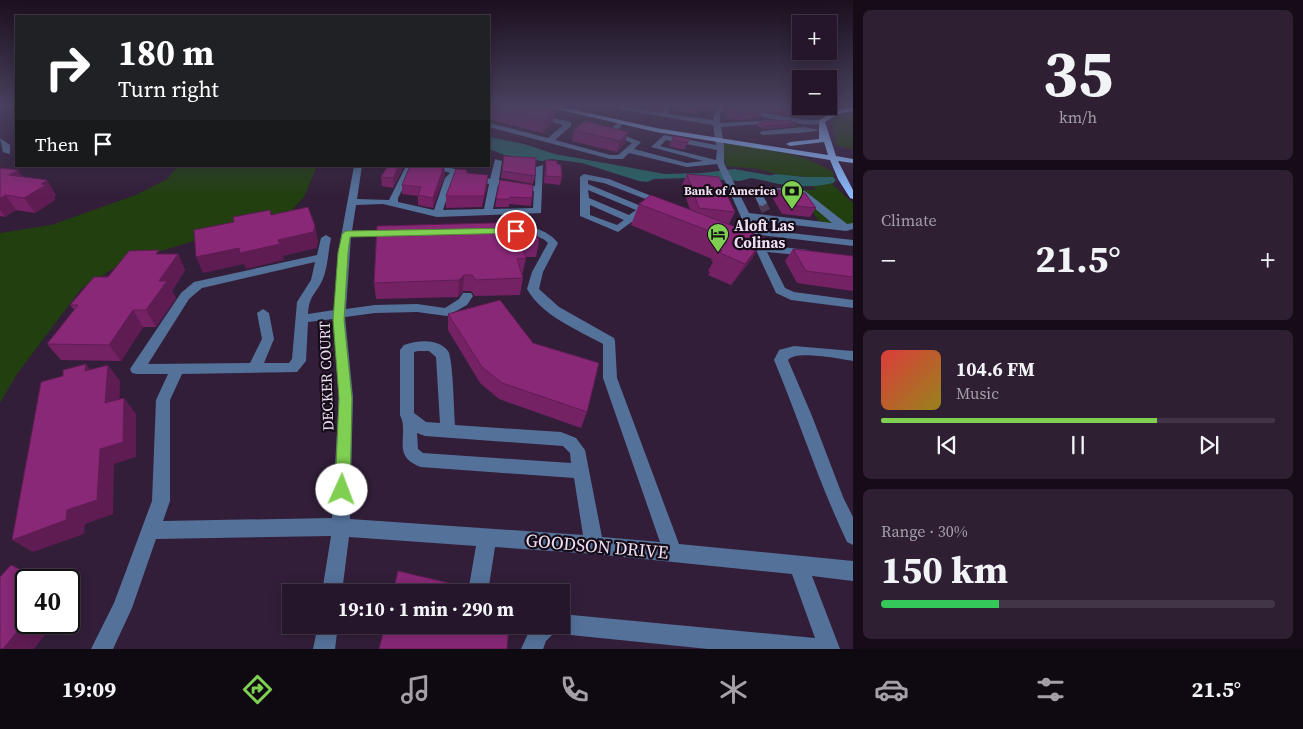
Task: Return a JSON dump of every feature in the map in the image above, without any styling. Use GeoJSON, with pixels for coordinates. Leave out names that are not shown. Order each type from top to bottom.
{"type":"FeatureCollection","features":[{"type":"Feature","properties":{"kind":"main road"},"geometry":{"type":"LineString","coordinates":[[726,135],[791,148],[832,154],[853,154]]}},
{"type":"Feature","properties":{"kind":"main road"},"geometry":{"type":"LineString","coordinates":[[746,135],[761,136],[791,148],[819,160],[839,174]]}},
{"type":"Feature","properties":{"kind":"main road"},"geometry":{"type":"LineString","coordinates":[[791,148],[819,142],[823,140],[824,135]]}},
{"type":"Feature","properties":{"kind":"main road"},"geometry":{"type":"LineString","coordinates":[[825,135],[839,174],[853,196]]}},
{"type":"Feature","properties":{"kind":"main road"},"geometry":{"type":"LineString","coordinates":[[832,154],[853,161]]}},
{"type":"Feature","properties":{"kind":"street"},"geometry":{"type":"LineString","coordinates":[[528,135],[610,156],[622,156],[637,142],[616,135]]}},
{"type":"Feature","properties":{"kind":"street"},"geometry":{"type":"LineString","coordinates":[[550,141],[556,135]]}},
{"type":"Feature","properties":{"kind":"street"},"geometry":{"type":"LineString","coordinates":[[710,135],[679,140],[664,137],[655,147],[719,163]]}},
{"type":"Feature","properties":{"kind":"street"},"geometry":{"type":"LineString","coordinates":[[719,135],[719,163],[780,290],[791,296],[853,304]]}},
{"type":"Feature","properties":{"kind":"street"},"geometry":{"type":"LineString","coordinates":[[761,136],[765,135]]}},
{"type":"Feature","properties":{"kind":"street"},"geometry":{"type":"LineString","coordinates":[[0,140],[6,145],[7,152]]}},
{"type":"Feature","properties":{"kind":"street"},"geometry":{"type":"LineString","coordinates":[[628,150],[687,165],[719,163]]}},
{"type":"Feature","properties":{"kind":"street"},"geometry":{"type":"LineString","coordinates":[[488,213],[498,161]]}},
{"type":"Feature","properties":{"kind":"street","name":"DECKER COURT"},"geometry":{"type":"LineString","coordinates":[[333,584],[341,526],[346,398],[339,314],[343,253],[358,167]]}},
{"type":"Feature","properties":{"kind":"street"},"geometry":{"type":"LineString","coordinates":[[393,205],[393,198],[409,167]]}},
{"type":"Feature","properties":{"kind":"street"},"geometry":{"type":"LineString","coordinates":[[439,167],[494,182],[540,189]]}},
{"type":"Feature","properties":{"kind":"street"},"geometry":{"type":"LineString","coordinates":[[351,206],[374,205],[383,209],[393,205],[437,214],[538,211],[540,167]]}},
{"type":"Feature","properties":{"kind":"street"},"geometry":{"type":"LineString","coordinates":[[437,214],[453,170]]}},
{"type":"Feature","properties":{"kind":"street"},"geometry":{"type":"LineString","coordinates":[[643,209],[618,229],[585,216],[586,200],[582,185],[584,177],[606,181],[669,204]]}},
{"type":"Feature","properties":{"kind":"street"},"geometry":{"type":"LineString","coordinates":[[582,185],[661,216]]}},
{"type":"Feature","properties":{"kind":"street"},"geometry":{"type":"LineString","coordinates":[[762,203],[757,193],[765,190],[802,193],[826,214],[851,229]]}},
{"type":"Feature","properties":{"kind":"street"},"geometry":{"type":"LineString","coordinates":[[586,200],[630,219]]}},
{"type":"Feature","properties":{"kind":"street"},"geometry":{"type":"LineString","coordinates":[[746,216],[769,216],[851,229]]}},
{"type":"Feature","properties":{"kind":"street"},"geometry":{"type":"LineString","coordinates":[[716,228],[853,243]]}},
{"type":"Feature","properties":{"kind":"street"},"geometry":{"type":"LineString","coordinates":[[346,234],[409,233]]}},
{"type":"Feature","properties":{"kind":"street"},"geometry":{"type":"LineString","coordinates":[[517,234],[545,235],[553,243],[534,280],[536,296],[549,306],[609,341],[611,353],[608,364],[610,378],[673,553]]}},
{"type":"Feature","properties":{"kind":"street"},"geometry":{"type":"LineString","coordinates":[[322,257],[198,285],[191,290],[137,368],[292,368],[299,361],[303,302],[317,280],[322,257],[326,238]]}},
{"type":"Feature","properties":{"kind":"street"},"geometry":{"type":"LineString","coordinates":[[737,245],[817,254]]}},
{"type":"Feature","properties":{"kind":"street"},"geometry":{"type":"LineString","coordinates":[[302,319],[394,303],[447,312],[464,302],[467,296]]}},
{"type":"Feature","properties":{"kind":"street"},"geometry":{"type":"LineString","coordinates":[[255,368],[268,339],[263,313]]}},
{"type":"Feature","properties":{"kind":"street"},"geometry":{"type":"LineString","coordinates":[[448,430],[443,355],[437,348],[413,346],[407,350],[407,415],[411,421],[425,429],[568,440],[577,450],[594,545]]}},
{"type":"Feature","properties":{"kind":"street"},"geometry":{"type":"LineString","coordinates":[[853,356],[794,350],[784,354],[781,360],[836,501],[853,536]]}},
{"type":"Feature","properties":{"kind":"street"},"geometry":{"type":"LineString","coordinates":[[102,649],[122,608],[161,502],[163,400],[178,369]]}},
{"type":"Feature","properties":{"kind":"street"},"geometry":{"type":"LineString","coordinates":[[411,421],[409,447],[412,454],[421,460],[581,471]]}},
{"type":"Feature","properties":{"kind":"street","name":"GOODSON DRIVE"},"geometry":{"type":"LineString","coordinates":[[152,530],[341,526],[594,545],[853,571]]}},
{"type":"Feature","properties":{"kind":"street"},"geometry":{"type":"LineString","coordinates":[[479,584],[487,537]]}},
{"type":"Feature","properties":{"kind":"street"},"geometry":{"type":"LineString","coordinates":[[798,565],[829,649]]}},
{"type":"Feature","properties":{"kind":"street"},"geometry":{"type":"LineString","coordinates":[[570,625],[815,649]]}},
{"type":"Feature","properties":{"kind":"street"},"geometry":{"type":"LineString","coordinates":[[324,649],[326,634]]}},
{"type":"Feature","properties":{"kind":"street"},"geometry":{"type":"LineString","coordinates":[[532,649],[538,634]]}},
{"type":"Feature","properties":{"kind":"shaded area"},"geometry":{"type":"Polygon","coordinates":[[[835,135],[853,135],[853,149],[837,146],[835,135]]]}},
{"type":"Feature","properties":{"kind":"shaded area"},"geometry":{"type":"Polygon","coordinates":[[[490,137],[524,144],[555,154],[665,174],[702,173],[734,169],[791,179],[804,179],[811,186],[781,184],[751,178],[740,181],[687,178],[654,179],[647,182],[582,163],[552,159],[542,161],[505,155],[490,149],[490,137]]]}},
{"type":"Feature","properties":{"kind":"shaded area"},"geometry":{"type":"Polygon","coordinates":[[[724,143],[794,155],[808,159],[833,172],[835,182],[832,184],[853,203],[853,225],[846,228],[819,221],[795,189],[816,190],[803,176],[785,176],[757,169],[726,166],[721,145],[724,143]]]}},
{"type":"Feature","properties":{"kind":"shaded area"},"geometry":{"type":"Polygon","coordinates":[[[177,167],[317,167],[304,197],[291,211],[122,263],[81,289],[17,374],[0,403],[0,233],[51,225],[136,195],[167,179],[177,167]]]}},
{"type":"Feature","properties":{"kind":"building"},"geometry":{"type":"Polygon","coordinates":[[[596,135],[625,135],[620,141],[596,135]]]}},
{"type":"Feature","properties":{"kind":"building"},"geometry":{"type":"Polygon","coordinates":[[[674,136],[690,139],[687,143],[672,139],[674,136]]]}},
{"type":"Feature","properties":{"kind":"building"},"geometry":{"type":"Polygon","coordinates":[[[504,156],[536,158],[535,176],[502,171],[504,156]]]}},
{"type":"Feature","properties":{"kind":"building"},"geometry":{"type":"Polygon","coordinates":[[[546,160],[557,161],[557,164],[561,165],[562,177],[546,176],[546,160]]]}},
{"type":"Feature","properties":{"kind":"building"},"geometry":{"type":"Polygon","coordinates":[[[387,167],[398,167],[393,178],[381,177],[387,167]]]}},
{"type":"Feature","properties":{"kind":"building"},"geometry":{"type":"Polygon","coordinates":[[[410,167],[444,167],[433,198],[418,195],[421,187],[402,185],[410,167]]]}},
{"type":"Feature","properties":{"kind":"building"},"geometry":{"type":"Polygon","coordinates":[[[0,168],[18,170],[9,175],[47,180],[41,184],[46,185],[24,198],[6,195],[0,198],[0,168]]]}},
{"type":"Feature","properties":{"kind":"building"},"geometry":{"type":"Polygon","coordinates":[[[456,169],[467,170],[466,173],[488,175],[484,196],[446,196],[456,169]]]}},
{"type":"Feature","properties":{"kind":"building"},"geometry":{"type":"Polygon","coordinates":[[[687,174],[719,177],[735,212],[699,208],[687,174]]]}},
{"type":"Feature","properties":{"kind":"building"},"geometry":{"type":"Polygon","coordinates":[[[500,180],[533,185],[532,198],[510,197],[510,199],[496,199],[500,180]]]}},
{"type":"Feature","properties":{"kind":"building"},"geometry":{"type":"Polygon","coordinates":[[[778,190],[805,193],[816,208],[788,205],[778,190]]]}},
{"type":"Feature","properties":{"kind":"building"},"geometry":{"type":"Polygon","coordinates":[[[651,195],[765,238],[745,264],[720,253],[722,251],[720,250],[727,242],[723,240],[725,237],[639,204],[651,195]]]}},
{"type":"Feature","properties":{"kind":"building"},"geometry":{"type":"Polygon","coordinates":[[[308,207],[315,226],[313,232],[278,240],[280,244],[240,253],[239,248],[196,257],[194,230],[234,222],[233,217],[270,210],[271,215],[308,207]]]}},
{"type":"Feature","properties":{"kind":"building"},"geometry":{"type":"Polygon","coordinates":[[[532,222],[539,241],[520,241],[526,258],[517,259],[523,278],[476,280],[472,275],[464,275],[459,280],[374,283],[377,226],[532,222]]]}},
{"type":"Feature","properties":{"kind":"building"},"geometry":{"type":"Polygon","coordinates":[[[793,249],[853,256],[853,277],[806,271],[793,249]]]}},
{"type":"Feature","properties":{"kind":"building"},"geometry":{"type":"Polygon","coordinates":[[[159,250],[156,254],[178,254],[159,281],[167,281],[146,310],[133,310],[109,345],[47,344],[78,305],[70,305],[94,277],[108,277],[129,251],[159,250]]]}},
{"type":"Feature","properties":{"kind":"building"},"geometry":{"type":"Polygon","coordinates":[[[500,300],[533,343],[599,363],[587,412],[502,383],[482,367],[448,314],[500,300]]]}},
{"type":"Feature","properties":{"kind":"building"},"geometry":{"type":"Polygon","coordinates":[[[86,364],[85,371],[108,365],[105,403],[124,398],[123,442],[100,449],[97,500],[67,510],[66,520],[12,540],[41,382],[63,376],[63,370],[86,364]]]}},
{"type":"Feature","properties":{"kind":"building"},"geometry":{"type":"Polygon","coordinates":[[[11,565],[19,569],[15,569],[15,634],[3,649],[0,649],[0,577],[11,565]]]}},
{"type":"Feature","properties":{"kind":"building"},"geometry":{"type":"Polygon","coordinates":[[[398,571],[453,584],[395,584],[398,571]]]}},
{"type":"Feature","properties":{"kind":"building"},"geometry":{"type":"Polygon","coordinates":[[[383,634],[508,634],[507,649],[379,649],[383,634]]]}},
{"type":"Feature","properties":{"kind":"waterway"},"geometry":{"type":"LineString","coordinates":[[775,179],[805,182],[828,180]]}},
{"type":"Feature","properties":{"kind":"tunnel"},"geometry":{"type":"LineString","coordinates":[[762,203],[767,213]]}},
{"type":"Feature","properties":{"kind":"place","name":"Bank of America"},"geometry":{"type":"Point","coordinates":[792,210]}},
{"type":"Feature","properties":{"kind":"place","name":"Aloft Las Colinas"},"geometry":{"type":"Point","coordinates":[718,253]}},
{"type":"Feature","properties":{"kind":"route"},"geometry":{"type":"LineString","coordinates":[[342,490],[346,398],[339,320],[346,234],[516,231]]}}]}
